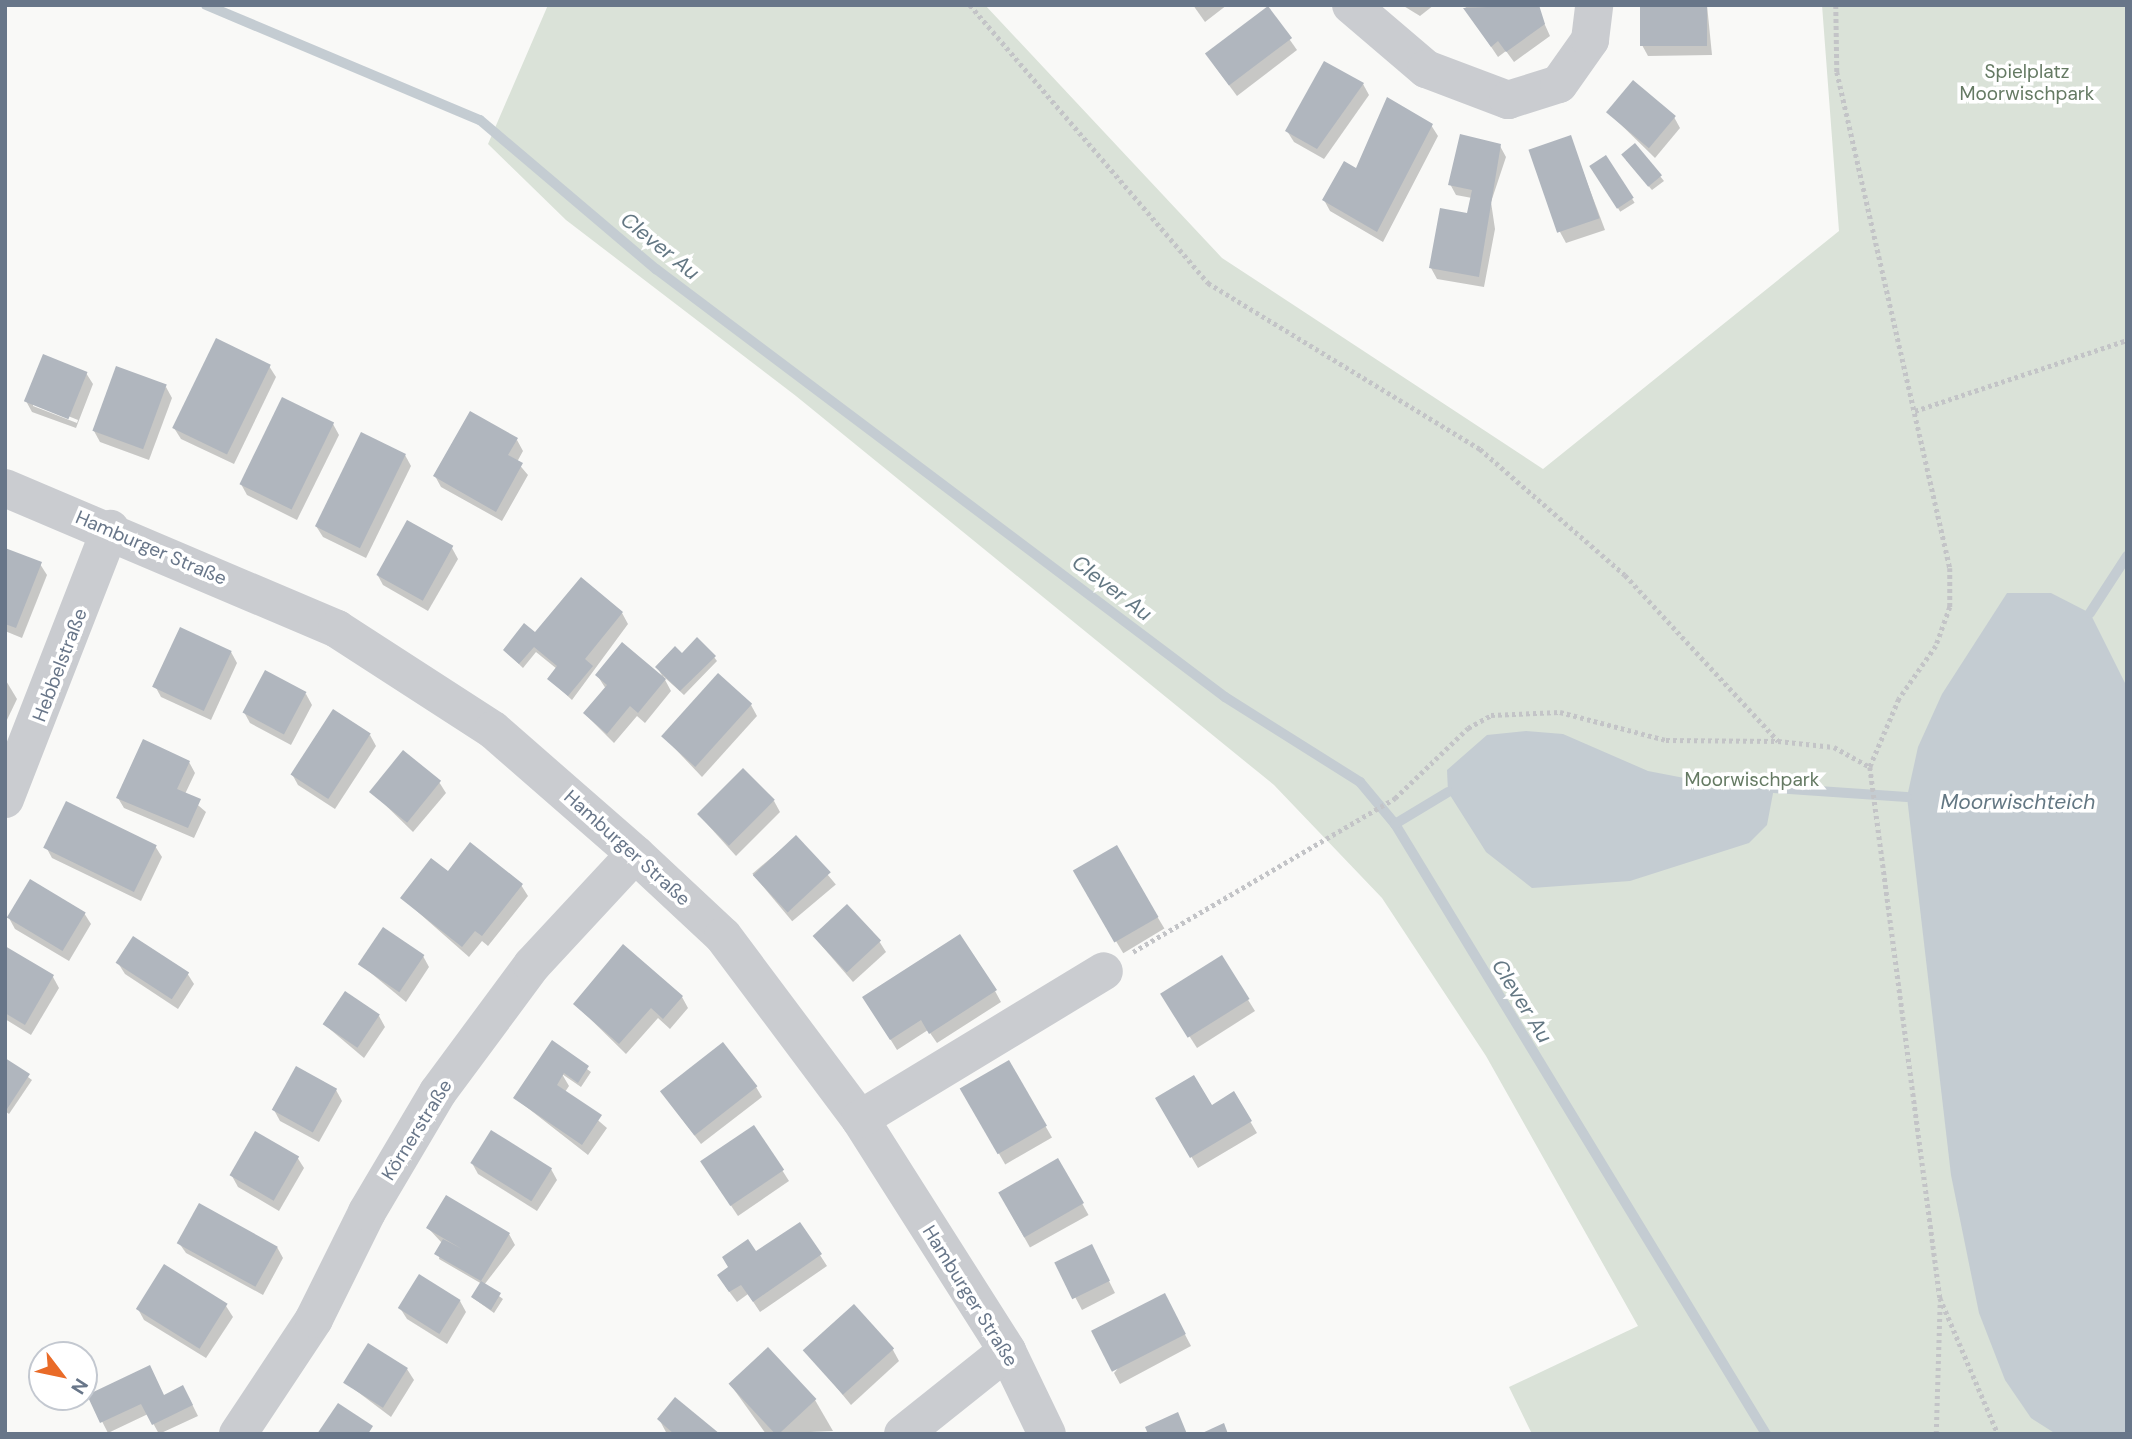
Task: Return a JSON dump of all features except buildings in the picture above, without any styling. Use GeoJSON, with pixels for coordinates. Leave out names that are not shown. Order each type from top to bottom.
{"type":"FeatureCollection","features":[{"type":"Feature","properties":{"kind":"street"},"geometry":{"type":"LineString","coordinates":[[1351,5],[1426,69],[1508,100],[1559,84],[1590,40],[1594,5]]}},
{"type":"Feature","properties":{"kind":"street","name":"Hamburger Straße"},"geometry":{"type":"LineString","coordinates":[[5,488],[110,528],[337,629],[493,730],[635,853],[723,936],[860,1119],[1007,1351],[1047,1434]]}},
{"type":"Feature","properties":{"kind":"street","name":"Hebbelstraße"},"geometry":{"type":"LineString","coordinates":[[5,799],[110,528]]}},
{"type":"Feature","properties":{"kind":"street","name":"Körnerstraße"},"geometry":{"type":"LineString","coordinates":[[238,1434],[314,1319],[367,1212],[438,1092],[532,965],[635,853]]}},
{"type":"Feature","properties":{"kind":"street"},"geometry":{"type":"LineString","coordinates":[[860,1119],[1116,963]]}},
{"type":"Feature","properties":{"kind":"street"},"geometry":{"type":"LineString","coordinates":[[904,1434],[1007,1351]]}},
{"type":"Feature","properties":{"kind":"path"},"geometry":{"type":"LineString","coordinates":[[970,5],[1208,283],[1480,449],[1625,575],[1778,741]]}},
{"type":"Feature","properties":{"kind":"path"},"geometry":{"type":"LineString","coordinates":[[1836,5],[1837,72],[1950,568],[1950,607],[1936,646],[1899,699],[1870,767],[1875,783],[1941,1298],[1936,1434]]}},
{"type":"Feature","properties":{"kind":"path"},"geometry":{"type":"LineString","coordinates":[[1915,411],[2127,340]]}},
{"type":"Feature","properties":{"kind":"path"},"geometry":{"type":"LineString","coordinates":[[1116,963],[1395,798],[1468,728],[1508,710],[1560,712],[1666,740],[1746,746],[1778,741],[1834,747],[1870,767]]}},
{"type":"Feature","properties":{"kind":"path"},"geometry":{"type":"LineString","coordinates":[[1941,1298],[1998,1434]]}},
{"type":"Feature","properties":{"kind":"green space","name":"Moorwischpark"},"geometry":{"type":"Polygon","coordinates":[[[548,5],[985,5],[1222,258],[1543,469],[1839,231],[1822,5],[2127,5],[2127,1434],[1532,1434],[1509,1387],[1638,1326],[1486,1056],[1382,898],[1274,785],[796,396],[566,220],[488,144],[548,5]]]}},
{"type":"Feature","properties":{"kind":"water","name":"Moorwischteich"},"geometry":{"type":"Polygon","coordinates":[[[2007,593],[2051,593],[2090,613],[2127,687],[2127,1434],[2056,1434],[2031,1418],[2005,1380],[1979,1313],[1951,1175],[1907,797],[1918,747],[1942,694],[2007,593]]]}},
{"type":"Feature","properties":{"kind":"water"},"geometry":{"type":"Polygon","coordinates":[[[1526,731],[1563,734],[1648,771],[1705,782],[1766,782],[1774,788],[1767,825],[1749,843],[1630,881],[1532,888],[1486,852],[1448,792],[1447,770],[1487,735],[1526,731]]]}},
{"type":"Feature","properties":{"kind":"waterway","name":"Clever Au"},"geometry":{"type":"LineString","coordinates":[[206,5],[480,120],[656,269],[1225,697],[1360,782],[1395,824],[1766,1434]]}},
{"type":"Feature","properties":{"kind":"waterway"},"geometry":{"type":"LineString","coordinates":[[2090,613],[2127,556]]}},
{"type":"Feature","properties":{"kind":"waterway"},"geometry":{"type":"LineString","coordinates":[[1774,788],[1907,797]]}},
{"type":"Feature","properties":{"kind":"waterway"},"geometry":{"type":"LineString","coordinates":[[1395,824],[1448,792]]}},
{"type":"Feature","properties":{"kind":"park label","name":"Spielplatz Moorwischpark"},"geometry":{"type":"Point","coordinates":[2027,83]}}]}
